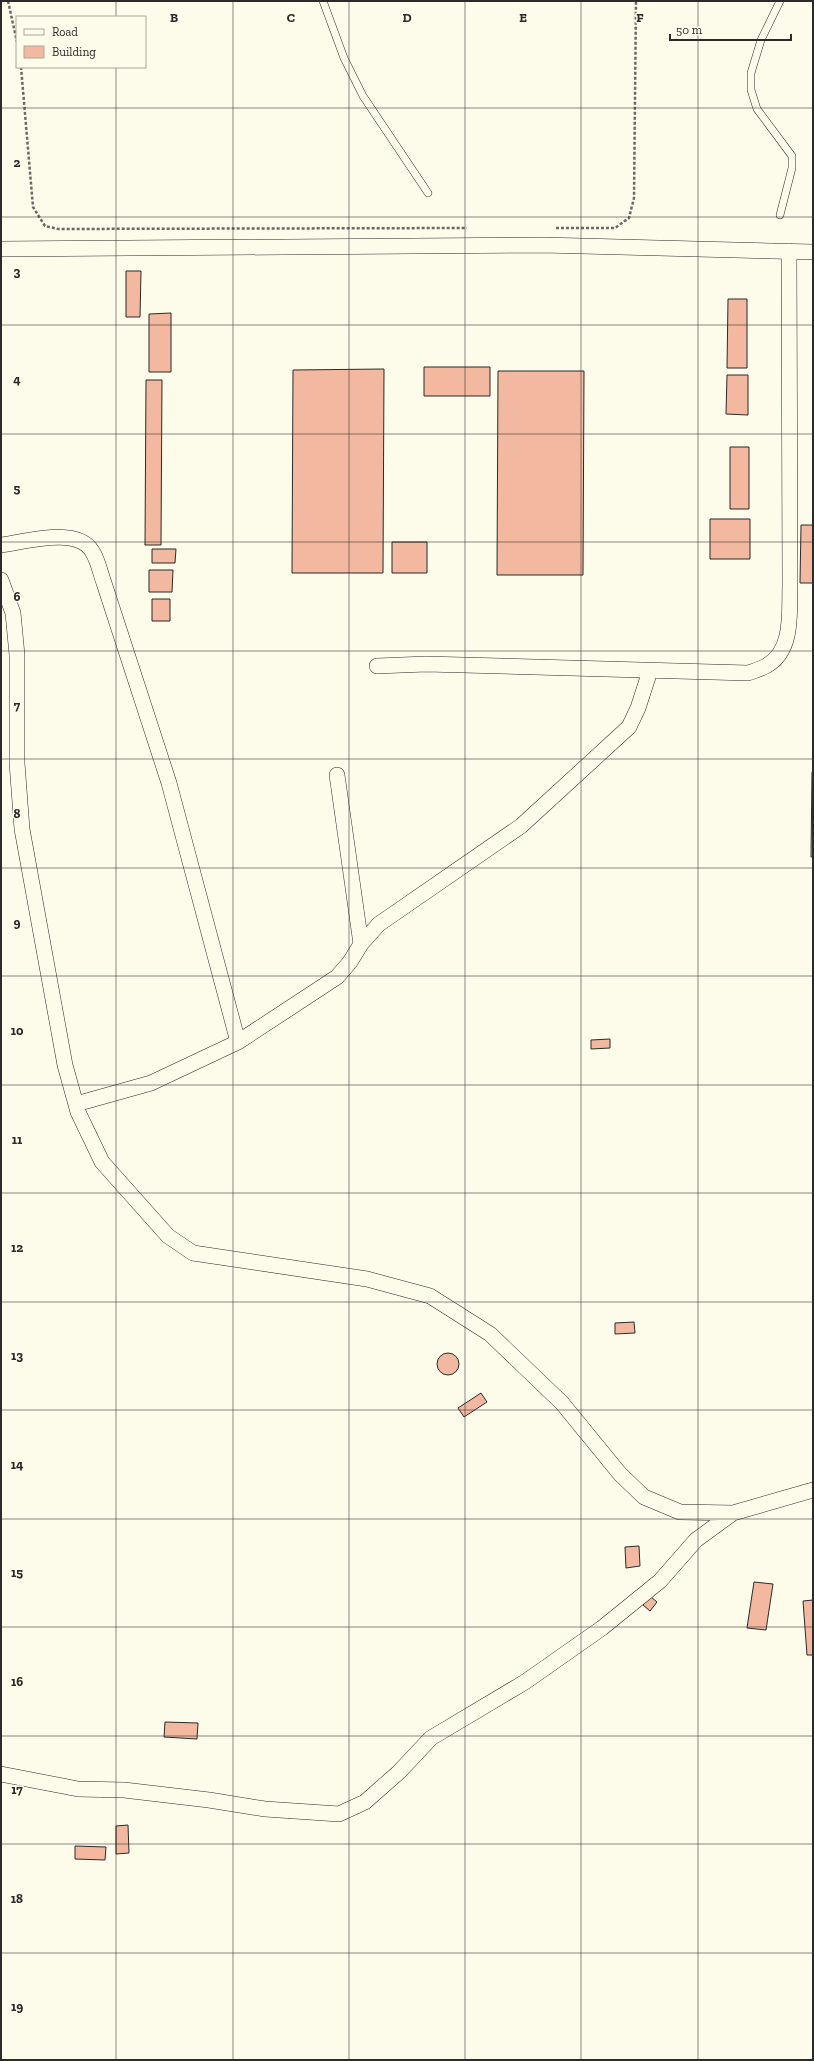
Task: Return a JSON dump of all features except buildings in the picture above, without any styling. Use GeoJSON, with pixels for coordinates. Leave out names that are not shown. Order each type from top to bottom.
{"type":"FeatureCollection","features":[{"type":"Feature","properties":{"kind":"street"},"geometry":{"type":"LineString","coordinates":[[1,249],[543,245],[813,252]]}},
{"type":"Feature","properties":{"kind":"street"},"geometry":{"type":"LineString","coordinates":[[377,666],[426,664],[748,673],[768,665],[782,651],[788,632],[789,251]]}},
{"type":"Feature","properties":{"kind":"street"},"geometry":{"type":"LineString","coordinates":[[1,545],[63,536],[84,542],[92,550],[104,582],[169,783],[238,1042]]}},
{"type":"Feature","properties":{"kind":"street"},"geometry":{"type":"LineString","coordinates":[[1,580],[13,613],[17,655],[17,763],[22,829],[51,996],[65,1065],[76,1104],[102,1162],[168,1236],[192,1253],[367,1279],[430,1296],[490,1334],[562,1403],[620,1474],[644,1497],[680,1512],[733,1513],[813,1490]]}},
{"type":"Feature","properties":{"kind":"street"},"geometry":{"type":"LineString","coordinates":[[76,1104],[151,1083],[238,1042],[337,977],[350,962],[361,944],[379,924],[521,826],[629,727],[638,708],[650,670]]}},
{"type":"Feature","properties":{"kind":"street"},"geometry":{"type":"LineString","coordinates":[[337,774],[361,944]]}},
{"type":"Feature","properties":{"kind":"street"},"geometry":{"type":"LineString","coordinates":[[1,1774],[78,1788],[124,1790],[209,1800],[265,1809],[338,1814],[365,1802],[399,1772],[431,1738],[525,1682],[602,1628],[660,1581],[696,1540],[733,1513]]}},
{"type":"Feature","properties":{"kind":"lane"},"geometry":{"type":"LineString","coordinates":[[323,1],[344,58],[362,96],[428,193]]}},
{"type":"Feature","properties":{"kind":"lane"},"geometry":{"type":"LineString","coordinates":[[780,1],[761,40],[750,73],[751,90],[757,108],[792,156],[792,168],[780,215]]}},
{"type":"Feature","properties":{"kind":"path"},"geometry":{"type":"LineString","coordinates":[[8,1],[16,37]]}},
{"type":"Feature","properties":{"kind":"path"},"geometry":{"type":"LineString","coordinates":[[552,228],[615,228],[629,218],[634,198],[636,1]]}},
{"type":"Feature","properties":{"kind":"path"},"geometry":{"type":"LineString","coordinates":[[21,68],[33,207],[45,226],[58,229],[472,228]]}}]}
